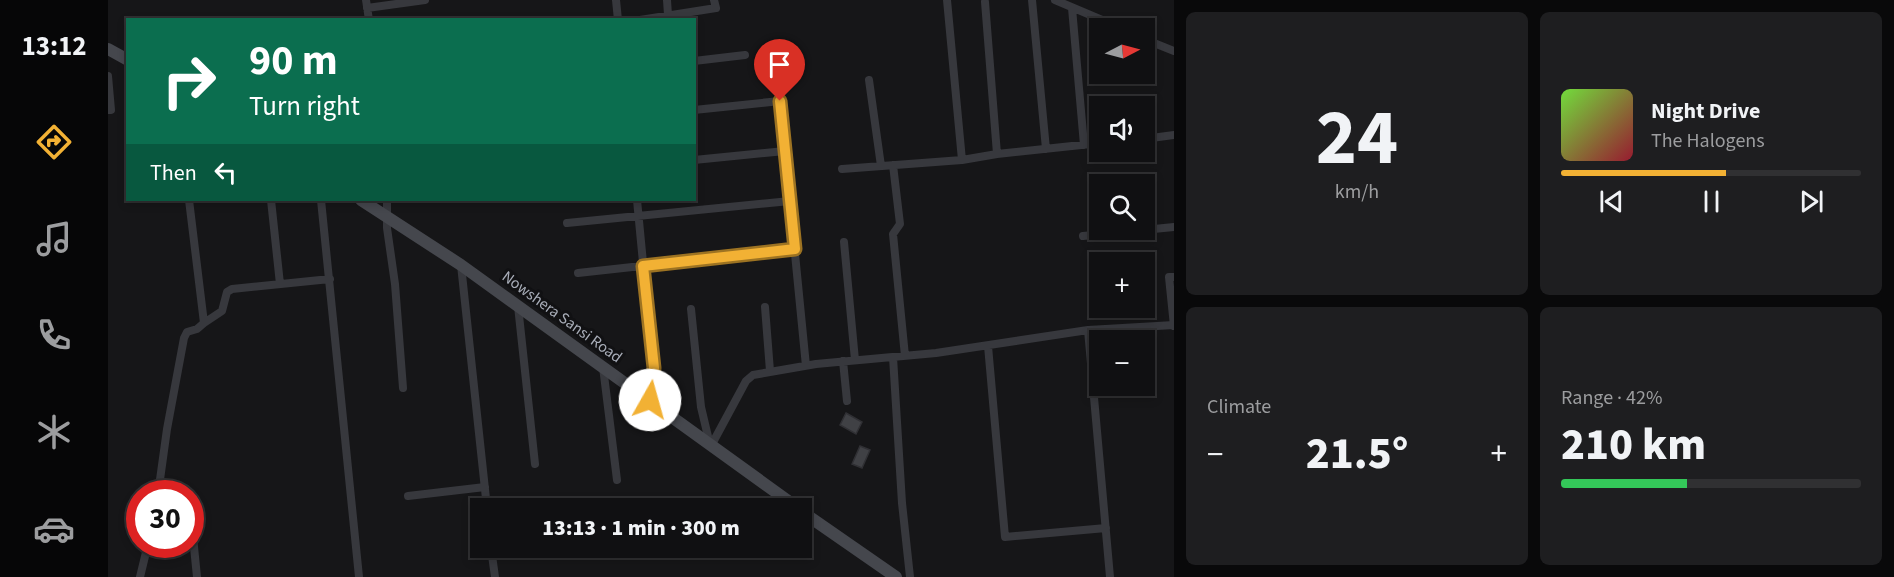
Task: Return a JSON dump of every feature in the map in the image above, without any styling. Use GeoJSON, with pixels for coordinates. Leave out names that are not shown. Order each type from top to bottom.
{"type":"FeatureCollection","features":[{"type":"Feature","properties":{"kind":"main road"},"geometry":{"type":"LineString","coordinates":[[108,49],[126,59]]}},
{"type":"Feature","properties":{"kind":"main road","name":"Nowshera Sansi Road"},"geometry":{"type":"LineString","coordinates":[[363,201],[461,265],[782,498]]}},
{"type":"Feature","properties":{"kind":"main road","name":"Nowshera Sansi Road"},"geometry":{"type":"LineString","coordinates":[[812,519],[896,577]]}},
{"type":"Feature","properties":{"kind":"street"},"geometry":{"type":"LineString","coordinates":[[367,4],[425,0]]}},
{"type":"Feature","properties":{"kind":"street"},"geometry":{"type":"LineString","coordinates":[[616,0],[618,18]]}},
{"type":"Feature","properties":{"kind":"street"},"geometry":{"type":"LineString","coordinates":[[667,0],[668,15]]}},
{"type":"Feature","properties":{"kind":"street"},"geometry":{"type":"LineString","coordinates":[[651,18],[716,8],[714,0]]}},
{"type":"Feature","properties":{"kind":"street"},"geometry":{"type":"LineString","coordinates":[[947,0],[962,160]]}},
{"type":"Feature","properties":{"kind":"street"},"geometry":{"type":"LineString","coordinates":[[1032,0],[1046,149]]}},
{"type":"Feature","properties":{"kind":"street"},"geometry":{"type":"LineString","coordinates":[[1055,0],[1096,18]]}},
{"type":"Feature","properties":{"kind":"street"},"geometry":{"type":"LineString","coordinates":[[986,3],[997,154]]}},
{"type":"Feature","properties":{"kind":"street"},"geometry":{"type":"LineString","coordinates":[[1072,8],[1084,145]]}},
{"type":"Feature","properties":{"kind":"street"},"geometry":{"type":"LineString","coordinates":[[1155,43],[1174,51]]}},
{"type":"Feature","properties":{"kind":"street"},"geometry":{"type":"LineString","coordinates":[[696,61],[745,55]]}},
{"type":"Feature","properties":{"kind":"street"},"geometry":{"type":"LineString","coordinates":[[108,76],[111,110],[108,110]]}},
{"type":"Feature","properties":{"kind":"street"},"geometry":{"type":"LineString","coordinates":[[869,80],[881,166]]}},
{"type":"Feature","properties":{"kind":"street"},"geometry":{"type":"LineString","coordinates":[[696,110],[780,101],[806,366]]}},
{"type":"Feature","properties":{"kind":"street"},"geometry":{"type":"LineString","coordinates":[[1155,138],[1174,135]]}},
{"type":"Feature","properties":{"kind":"street"},"geometry":{"type":"LineString","coordinates":[[842,170],[962,160],[1089,144]]}},
{"type":"Feature","properties":{"kind":"street"},"geometry":{"type":"LineString","coordinates":[[696,160],[785,151]]}},
{"type":"Feature","properties":{"kind":"street"},"geometry":{"type":"LineString","coordinates":[[894,165],[900,224],[893,234],[905,356]]}},
{"type":"Feature","properties":{"kind":"street"},"geometry":{"type":"LineString","coordinates":[[189,201],[204,323]]}},
{"type":"Feature","properties":{"kind":"street"},"geometry":{"type":"LineString","coordinates":[[271,201],[280,284]]}},
{"type":"Feature","properties":{"kind":"street"},"geometry":{"type":"LineString","coordinates":[[321,201],[359,577]]}},
{"type":"Feature","properties":{"kind":"street"},"geometry":{"type":"LineString","coordinates":[[387,201],[403,388]]}},
{"type":"Feature","properties":{"kind":"street"},"geometry":{"type":"LineString","coordinates":[[636,201],[654,368],[650,400]]}},
{"type":"Feature","properties":{"kind":"street"},"geometry":{"type":"LineString","coordinates":[[567,223],[790,201]]}},
{"type":"Feature","properties":{"kind":"street"},"geometry":{"type":"LineString","coordinates":[[1083,236],[1174,227]]}},
{"type":"Feature","properties":{"kind":"street"},"geometry":{"type":"LineString","coordinates":[[844,242],[855,360]]}},
{"type":"Feature","properties":{"kind":"street"},"geometry":{"type":"LineString","coordinates":[[578,273],[795,249]]}},
{"type":"Feature","properties":{"kind":"street"},"geometry":{"type":"LineString","coordinates":[[461,265],[486,498]]}},
{"type":"Feature","properties":{"kind":"street"},"geometry":{"type":"LineString","coordinates":[[711,446],[748,377],[806,366],[988,346],[1088,330],[1174,326],[1169,277],[1174,277]]}},
{"type":"Feature","properties":{"kind":"street"},"geometry":{"type":"LineString","coordinates":[[160,480],[167,429],[187,332],[197,329],[222,311],[229,290],[330,279]]}},
{"type":"Feature","properties":{"kind":"street"},"geometry":{"type":"LineString","coordinates":[[518,306],[535,464]]}},
{"type":"Feature","properties":{"kind":"street"},"geometry":{"type":"LineString","coordinates":[[765,307],[770,371]]}},
{"type":"Feature","properties":{"kind":"street"},"geometry":{"type":"LineString","coordinates":[[691,309],[701,407],[711,446]]}},
{"type":"Feature","properties":{"kind":"street"},"geometry":{"type":"LineString","coordinates":[[1088,330],[1110,577]]}},
{"type":"Feature","properties":{"kind":"street"},"geometry":{"type":"LineString","coordinates":[[988,346],[1005,537],[1106,528]]}},
{"type":"Feature","properties":{"kind":"street"},"geometry":{"type":"LineString","coordinates":[[892,357],[902,503],[910,577]]}},
{"type":"Feature","properties":{"kind":"street"},"geometry":{"type":"LineString","coordinates":[[843,361],[847,401]]}},
{"type":"Feature","properties":{"kind":"street"},"geometry":{"type":"LineString","coordinates":[[603,366],[617,480]]}},
{"type":"Feature","properties":{"kind":"street"},"geometry":{"type":"LineString","coordinates":[[408,496],[485,487]]}},
{"type":"Feature","properties":{"kind":"street"},"geometry":{"type":"LineString","coordinates":[[140,577],[145,558]]}},
{"type":"Feature","properties":{"kind":"street"},"geometry":{"type":"LineString","coordinates":[[195,558],[197,577]]}},
{"type":"Feature","properties":{"kind":"street"},"geometry":{"type":"LineString","coordinates":[[493,558],[495,577]]}},
{"type":"Feature","properties":{"kind":"building"},"geometry":{"type":"Polygon","coordinates":[[[846,413],[862,422],[856,434],[840,425],[846,413]]]}},
{"type":"Feature","properties":{"kind":"building"},"geometry":{"type":"Polygon","coordinates":[[[860,446],[870,450],[862,468],[852,464],[860,446]]]}},
{"type":"Feature","properties":{"kind":"route"},"geometry":{"type":"LineString","coordinates":[[650,400],[654,368],[643,266],[795,249],[780,101]]}}]}
